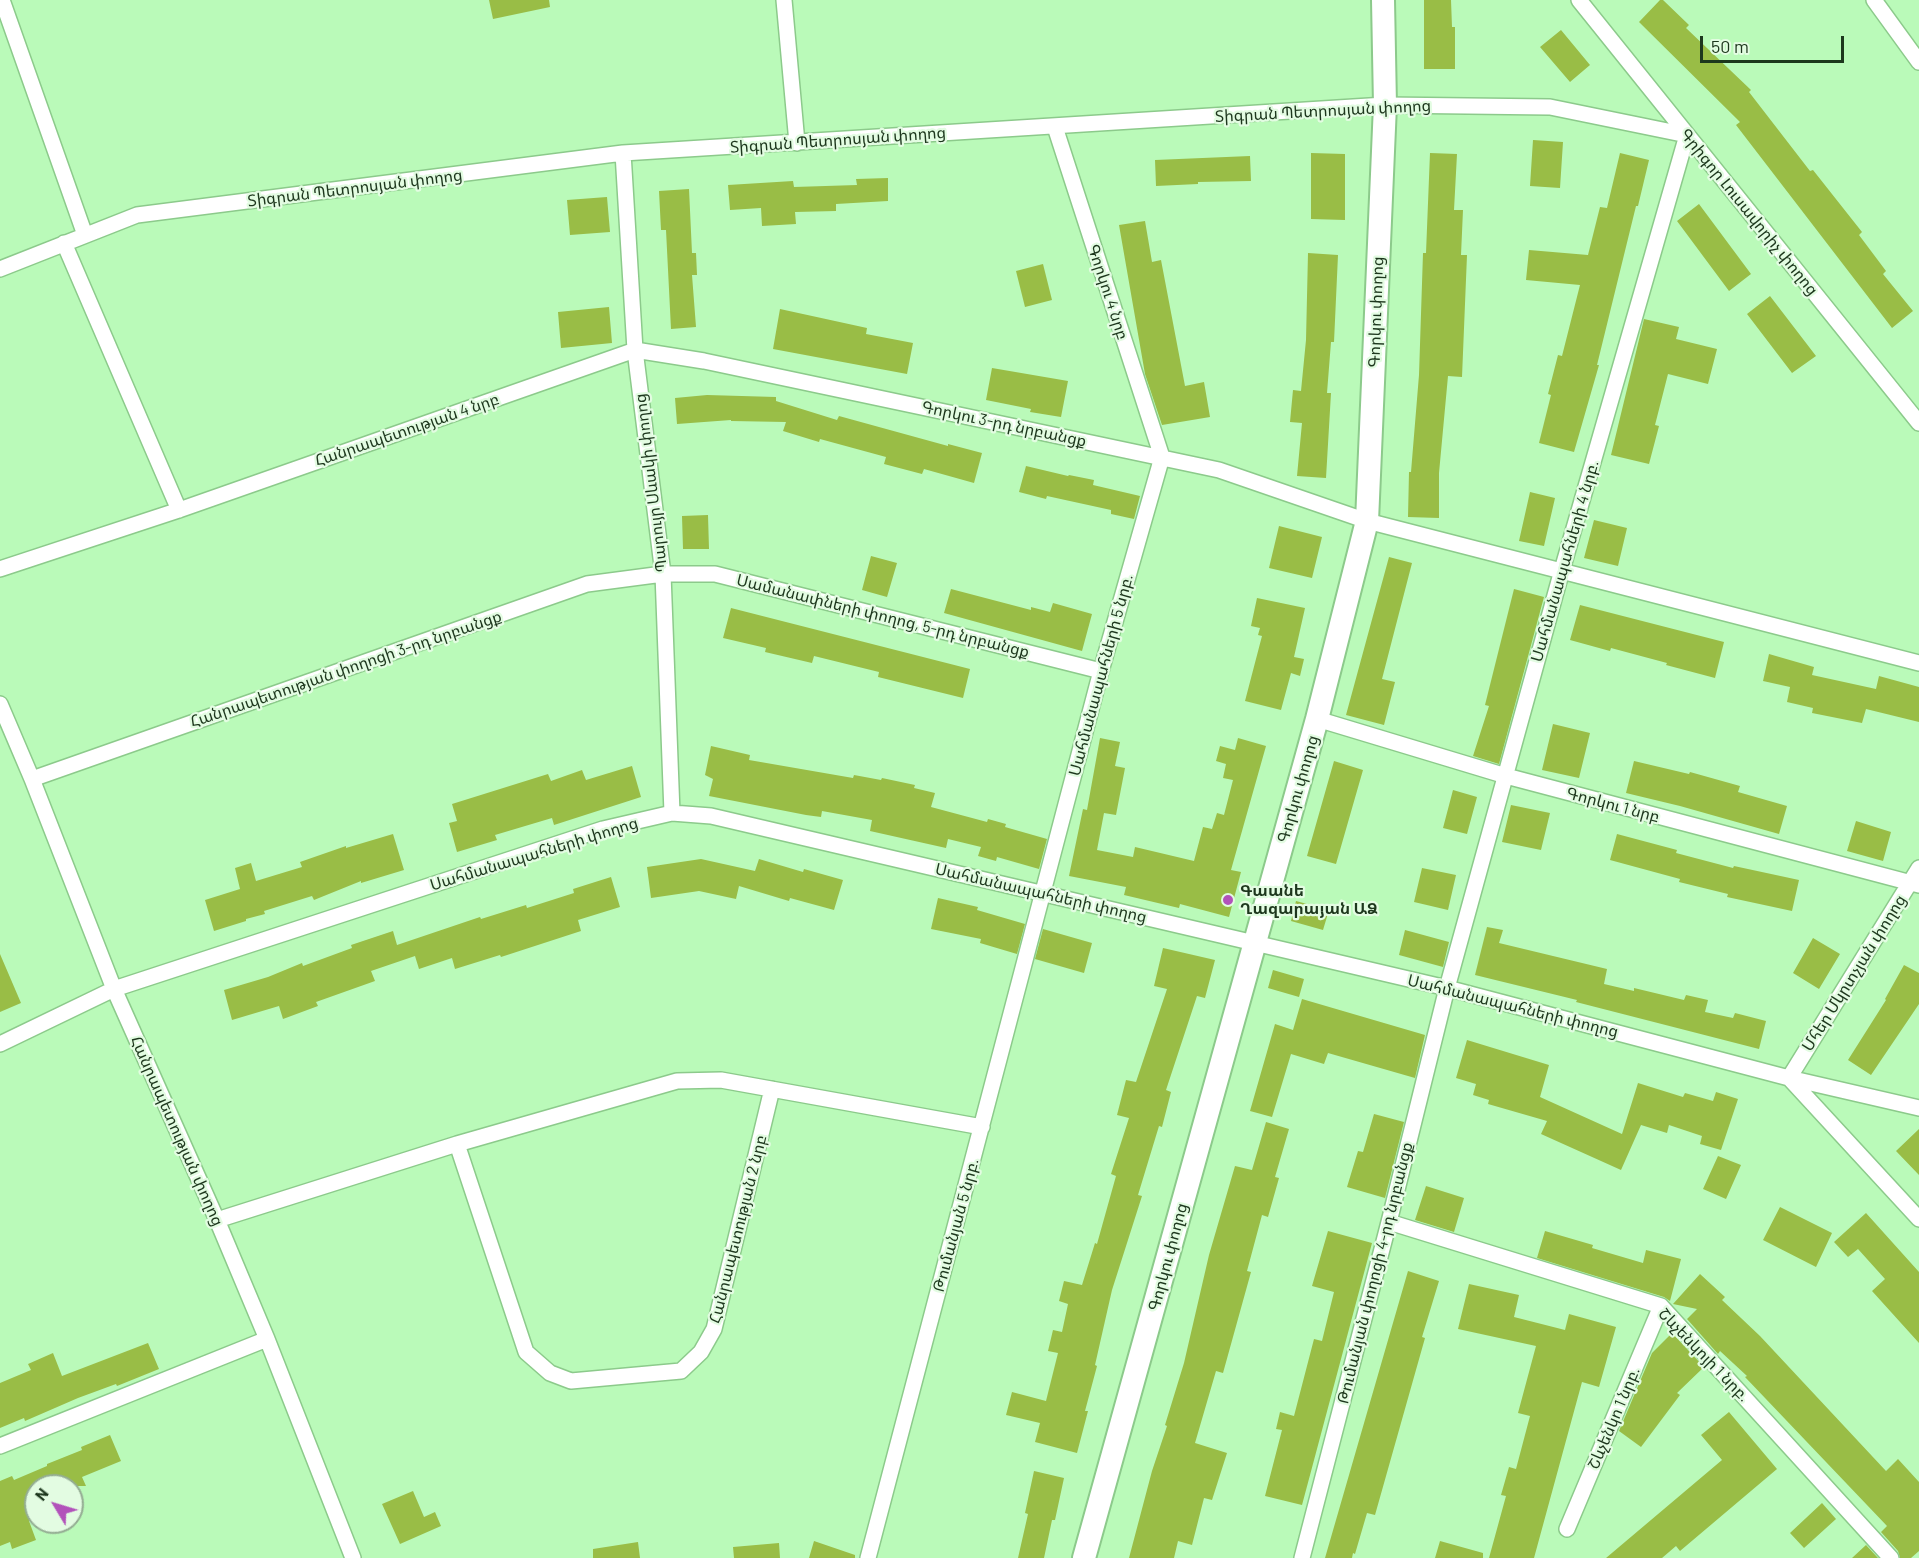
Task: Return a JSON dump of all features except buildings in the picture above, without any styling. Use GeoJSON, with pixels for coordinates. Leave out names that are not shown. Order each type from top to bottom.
{"type":"FeatureCollection","features":[{"type":"Feature","properties":{"kind":"street"},"geometry":{"type":"LineString","coordinates":[[2,0],[85,235]]}},
{"type":"Feature","properties":{"kind":"street"},"geometry":{"type":"LineString","coordinates":[[784,0],[797,143]]}},
{"type":"Feature","properties":{"kind":"street","name":"Գորկու փողոց"},"geometry":{"type":"LineString","coordinates":[[1084,1558],[1317,719],[1367,521],[1385,105],[1383,0]]}},
{"type":"Feature","properties":{"kind":"street","name":"Գրիգոր Լուսավորիչ փողոց"},"geometry":{"type":"LineString","coordinates":[[1579,0],[1919,423]]}},
{"type":"Feature","properties":{"kind":"street"},"geometry":{"type":"LineString","coordinates":[[1874,0],[1919,62]]}},
{"type":"Feature","properties":{"kind":"street","name":"Տիգրան Պետրոսյան փողոց"},"geometry":{"type":"LineString","coordinates":[[0,269],[136,215],[623,153],[1385,105],[1550,107],[1687,135]]}},
{"type":"Feature","properties":{"kind":"street","name":"Գորկու 4 նրբ"},"geometry":{"type":"LineString","coordinates":[[1055,127],[1162,458]]}},
{"type":"Feature","properties":{"kind":"street","name":"Սահմանապահների 4 նրբ."},"geometry":{"type":"LineString","coordinates":[[1447,988],[1562,570],[1687,135]]}},
{"type":"Feature","properties":{"kind":"street","name":"Պարույր Սևակի փողոց"},"geometry":{"type":"LineString","coordinates":[[623,153],[635,350],[663,574],[672,813]]}},
{"type":"Feature","properties":{"kind":"street"},"geometry":{"type":"LineString","coordinates":[[64,243],[179,510]]}},
{"type":"Feature","properties":{"kind":"street","name":"Գորկու 3-րդ նրբանցք"},"geometry":{"type":"LineString","coordinates":[[635,350],[704,361],[1219,470],[1367,521],[1919,663]]}},
{"type":"Feature","properties":{"kind":"street","name":"Հանրապետության 4 նրբ"},"geometry":{"type":"LineString","coordinates":[[0,569],[179,510],[635,350]]}},
{"type":"Feature","properties":{"kind":"street","name":"Սահմանապահների 5 նրբ."},"geometry":{"type":"LineString","coordinates":[[1042,892],[1101,671],[1162,458]]}},
{"type":"Feature","properties":{"kind":"street","name":"Սամանափների փողոց, 5-րդ նրբանցք"},"geometry":{"type":"LineString","coordinates":[[663,574],[715,574],[1101,671]]}},
{"type":"Feature","properties":{"kind":"street","name":"Հանրապետության փողոցի 3-րդ նրբանցք"},"geometry":{"type":"LineString","coordinates":[[32,779],[587,584],[663,574]]}},
{"type":"Feature","properties":{"kind":"street","name":"Հանրապետության փողոց"},"geometry":{"type":"LineString","coordinates":[[0,704],[6,734],[32,779],[114,990],[217,1220],[267,1339],[353,1558]]}},
{"type":"Feature","properties":{"kind":"street","name":"Գորկու 1 նրբ"},"geometry":{"type":"LineString","coordinates":[[1317,719],[1506,776],[1914,884]]}},
{"type":"Feature","properties":{"kind":"street","name":"Սահմանապահների փողոց"},"geometry":{"type":"LineString","coordinates":[[0,1044],[114,990],[603,829],[672,813],[711,816],[1042,892],[1447,988],[1789,1078],[1919,1108]]}},
{"type":"Feature","properties":{"kind":"street","name":"Մհեր Մկրտչյան փողոց"},"geometry":{"type":"LineString","coordinates":[[1789,1078],[1914,884],[1919,868]]}},
{"type":"Feature","properties":{"kind":"street","name":"Թումանյան 5 նրբ."},"geometry":{"type":"LineString","coordinates":[[868,1558],[1042,892]]}},
{"type":"Feature","properties":{"kind":"street","name":"Թումանյան փողոցի 4-րդ նրբանցք"},"geometry":{"type":"LineString","coordinates":[[1302,1558],[1447,988]]}},
{"type":"Feature","properties":{"kind":"street"},"geometry":{"type":"LineString","coordinates":[[1789,1078],[1919,1219]]}},
{"type":"Feature","properties":{"kind":"street"},"geometry":{"type":"LineString","coordinates":[[217,1220],[457,1144],[677,1081],[721,1080],[982,1126]]}},
{"type":"Feature","properties":{"kind":"street","name":"Հանրապետության 2 նրբ"},"geometry":{"type":"LineString","coordinates":[[457,1144],[526,1352],[550,1373],[571,1381],[681,1371],[701,1352],[714,1329],[772,1089]]}},
{"type":"Feature","properties":{"kind":"street","name":"Շևչենկոյի 1 նրբ."},"geometry":{"type":"LineString","coordinates":[[1389,1222],[1661,1306],[1891,1558]]}},
{"type":"Feature","properties":{"kind":"street","name":"Շևչենկո 1 նրբ."},"geometry":{"type":"LineString","coordinates":[[1567,1530],[1661,1306]]}},
{"type":"Feature","properties":{"kind":"street"},"geometry":{"type":"LineString","coordinates":[[0,1446],[267,1339]]}},
{"type":"Feature","properties":{"kind":"place","name":"Գաանե Ղազարայան ԱՁ"},"geometry":{"type":"Point","coordinates":[1228,900]}}]}
